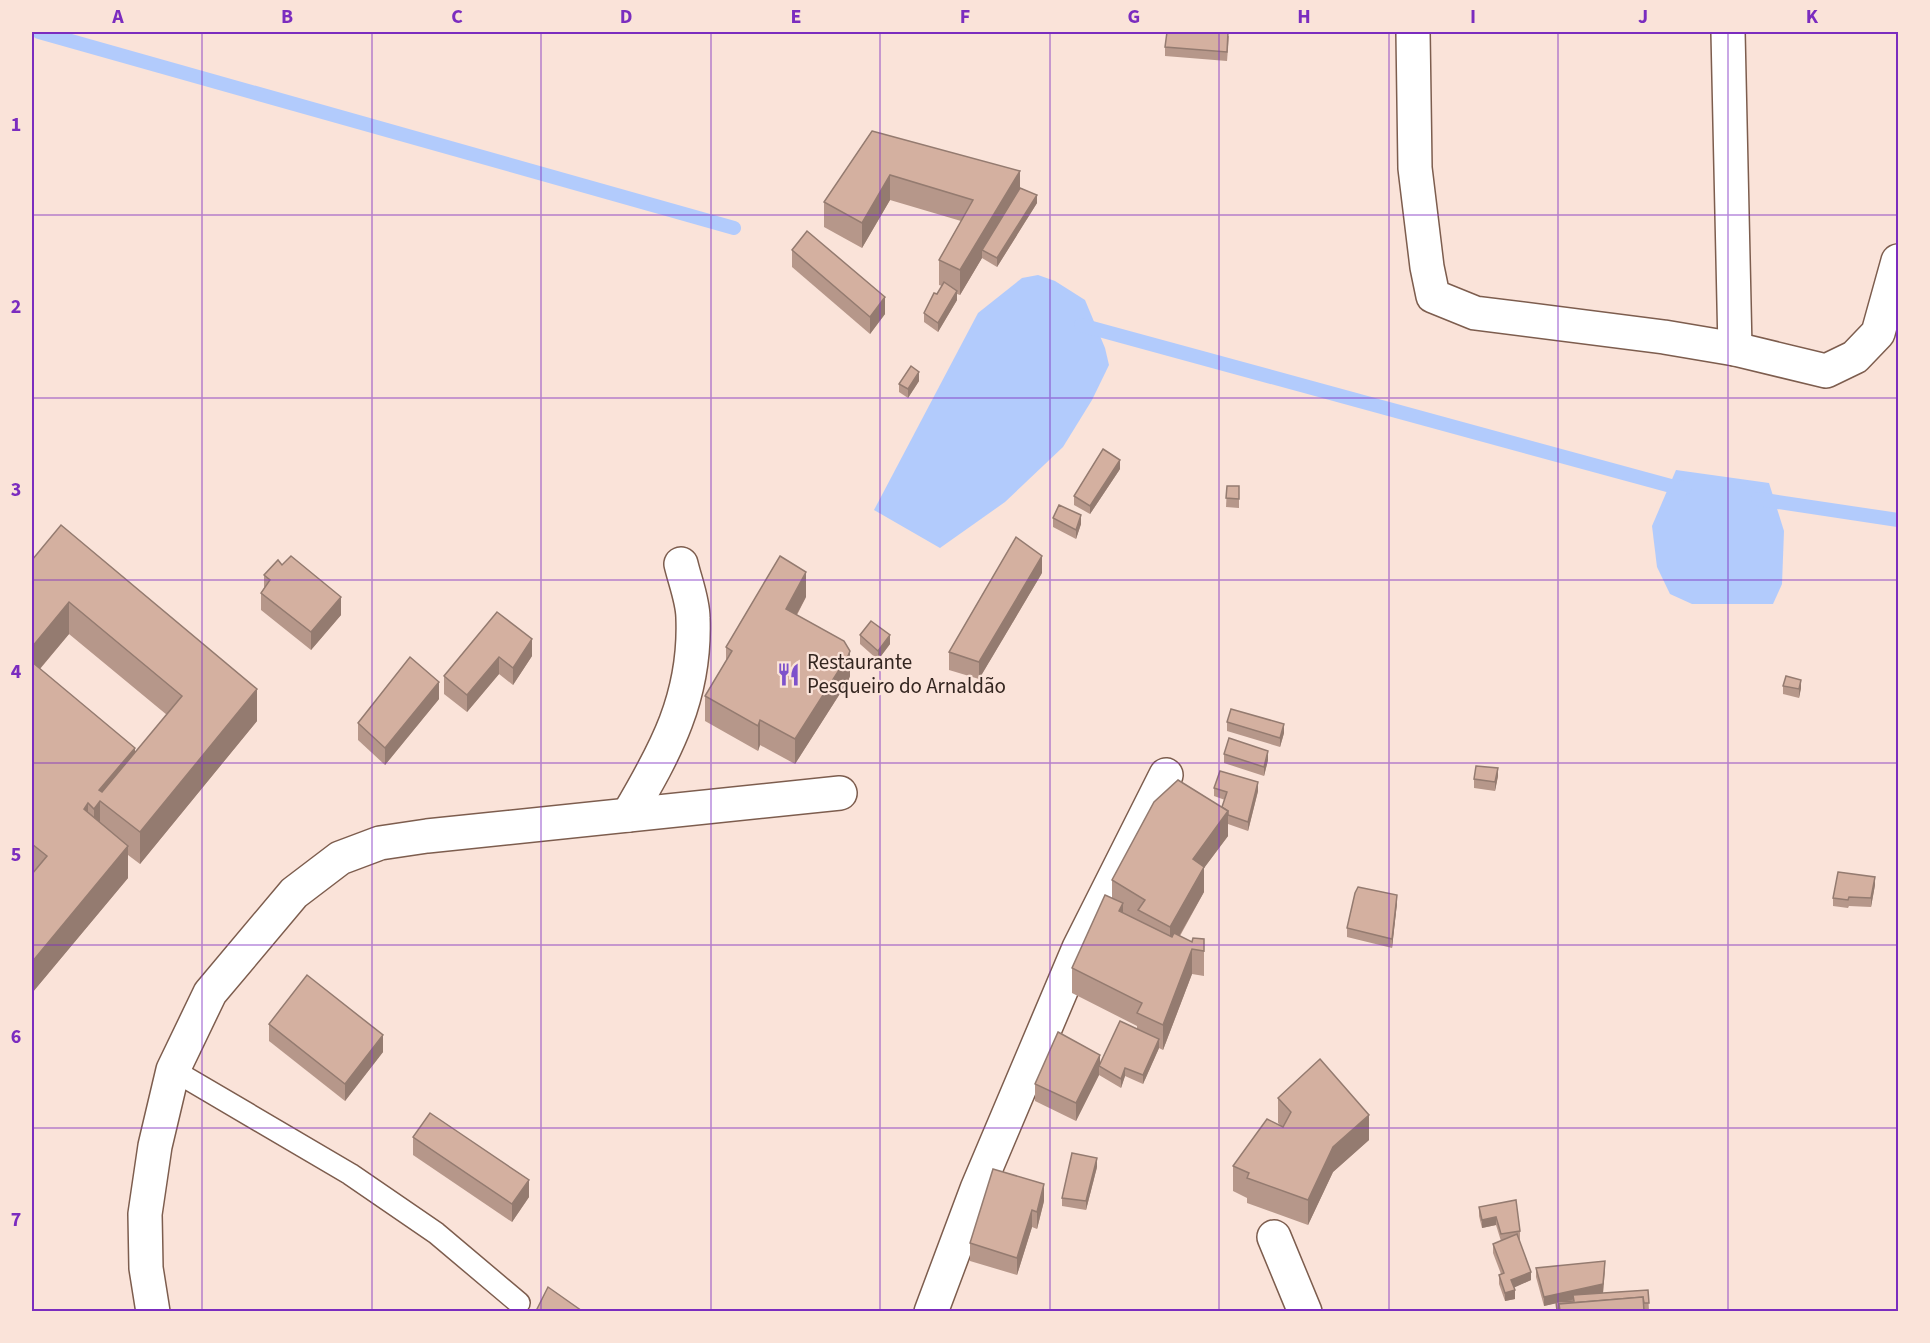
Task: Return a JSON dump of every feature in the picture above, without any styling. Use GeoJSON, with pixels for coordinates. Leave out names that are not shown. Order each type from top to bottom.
{"type":"FeatureCollection","features":[{"type":"Feature","properties":{"kind":"street"},"geometry":{"type":"LineString","coordinates":[[1413,32],[1415,168],[1427,267],[1433,296],[1475,313],[1664,337],[1735,349],[1826,371],[1855,357],[1878,333],[1899,261]]}},
{"type":"Feature","properties":{"kind":"street"},"geometry":{"type":"LineString","coordinates":[[1728,32],[1735,349]]}},
{"type":"Feature","properties":{"kind":"street"},"geometry":{"type":"LineString","coordinates":[[628,815],[658,765],[680,716],[692,662],[693,616],[681,564]]}},
{"type":"Feature","properties":{"kind":"street"},"geometry":{"type":"LineString","coordinates":[[931,1311],[977,1189],[1079,948],[1166,775]]}},
{"type":"Feature","properties":{"kind":"street"},"geometry":{"type":"LineString","coordinates":[[153,1311],[146,1268],[145,1214],[155,1146],[173,1070],[210,993],[294,893],[340,858],[380,843],[404,839],[840,793]]}},
{"type":"Feature","properties":{"kind":"street"},"geometry":{"type":"LineString","coordinates":[[1274,1237],[1305,1311]]}},
{"type":"Feature","properties":{"kind":"lane"},"geometry":{"type":"LineString","coordinates":[[173,1070],[350,1174],[436,1233],[519,1303]]}},
{"type":"Feature","properties":{"kind":"water"},"geometry":{"type":"Polygon","coordinates":[[[1038,275],[1055,281],[1085,300],[1105,348],[1109,365],[1092,400],[1063,447],[1005,502],[940,548],[874,510],[978,313],[1022,278],[1038,275]]]}},
{"type":"Feature","properties":{"kind":"water"},"geometry":{"type":"Polygon","coordinates":[[[1676,470],[1769,483],[1784,531],[1782,584],[1773,604],[1692,604],[1670,594],[1657,567],[1652,526],[1676,470]]]}},
{"type":"Feature","properties":{"kind":"building"},"geometry":{"type":"Polygon","coordinates":[[[1167,32],[1228,32],[1227,52],[1165,47],[1167,32]]]}},
{"type":"Feature","properties":{"kind":"building"},"geometry":{"type":"Polygon","coordinates":[[[872,131],[1020,171],[960,270],[939,260],[973,200],[890,175],[862,223],[824,202],[872,131]]]}},
{"type":"Feature","properties":{"kind":"building"},"geometry":{"type":"Polygon","coordinates":[[[1020,188],[1037,195],[997,258],[982,250],[1020,188]]]}},
{"type":"Feature","properties":{"kind":"building"},"geometry":{"type":"Polygon","coordinates":[[[807,231],[885,297],[870,317],[792,250],[807,231]]]}},
{"type":"Feature","properties":{"kind":"building"},"geometry":{"type":"Polygon","coordinates":[[[944,282],[957,291],[938,323],[924,313],[934,293],[937,294],[944,282]]]}},
{"type":"Feature","properties":{"kind":"building"},"geometry":{"type":"Polygon","coordinates":[[[911,366],[919,372],[908,389],[899,384],[911,366]]]}},
{"type":"Feature","properties":{"kind":"building"},"geometry":{"type":"Polygon","coordinates":[[[1103,449],[1120,460],[1090,506],[1074,496],[1103,449]]]}},
{"type":"Feature","properties":{"kind":"building"},"geometry":{"type":"Polygon","coordinates":[[[1227,486],[1239,486],[1239,499],[1226,498],[1227,486]]]}},
{"type":"Feature","properties":{"kind":"building"},"geometry":{"type":"Polygon","coordinates":[[[1059,505],[1081,515],[1076,530],[1053,518],[1059,505]]]}},
{"type":"Feature","properties":{"kind":"building"},"geometry":{"type":"Polygon","coordinates":[[[61,525],[257,689],[140,832],[100,801],[94,809],[88,803],[84,809],[128,846],[32,962],[32,874],[47,856],[32,844],[32,662],[135,748],[99,790],[102,792],[182,696],[69,602],[32,647],[32,560],[61,525]]]}},
{"type":"Feature","properties":{"kind":"building"},"geometry":{"type":"Polygon","coordinates":[[[1016,537],[1042,556],[979,662],[949,652],[1016,537]]]}},
{"type":"Feature","properties":{"kind":"building"},"geometry":{"type":"Polygon","coordinates":[[[291,556],[341,597],[311,632],[261,593],[270,580],[264,575],[278,560],[282,565],[291,556]]]}},
{"type":"Feature","properties":{"kind":"building","name":"Restaurante Pesqueiro do Arnaldão"},"geometry":{"type":"Polygon","coordinates":[[[780,556],[806,572],[786,609],[844,641],[850,651],[795,739],[760,720],[758,726],[705,696],[732,651],[726,647],[780,556]]]}},
{"type":"Feature","properties":{"kind":"building"},"geometry":{"type":"Polygon","coordinates":[[[497,612],[532,639],[513,668],[499,657],[467,695],[444,676],[497,612]]]}},
{"type":"Feature","properties":{"kind":"building"},"geometry":{"type":"Polygon","coordinates":[[[871,621],[890,635],[878,651],[860,635],[871,621]]]}},
{"type":"Feature","properties":{"kind":"building"},"geometry":{"type":"Polygon","coordinates":[[[410,657],[439,682],[385,748],[358,723],[410,657]]]}},
{"type":"Feature","properties":{"kind":"building"},"geometry":{"type":"Polygon","coordinates":[[[1786,676],[1801,680],[1799,689],[1783,686],[1786,676]]]}},
{"type":"Feature","properties":{"kind":"building"},"geometry":{"type":"Polygon","coordinates":[[[1231,709],[1284,724],[1280,738],[1227,722],[1231,709]]]}},
{"type":"Feature","properties":{"kind":"building"},"geometry":{"type":"Polygon","coordinates":[[[1229,738],[1268,751],[1264,767],[1224,754],[1229,738]]]}},
{"type":"Feature","properties":{"kind":"building"},"geometry":{"type":"Polygon","coordinates":[[[1476,766],[1498,768],[1495,782],[1474,779],[1476,766]]]}},
{"type":"Feature","properties":{"kind":"building"},"geometry":{"type":"Polygon","coordinates":[[[1220,771],[1258,782],[1248,822],[1228,815],[1228,811],[1222,807],[1227,792],[1214,788],[1220,771]]]}},
{"type":"Feature","properties":{"kind":"building"},"geometry":{"type":"Polygon","coordinates":[[[1178,780],[1228,811],[1193,859],[1204,867],[1170,927],[1138,910],[1145,900],[1112,880],[1154,802],[1178,780]]]}},
{"type":"Feature","properties":{"kind":"building"},"geometry":{"type":"Polygon","coordinates":[[[1838,872],[1875,877],[1871,898],[1849,897],[1848,900],[1833,898],[1838,872]]]}},
{"type":"Feature","properties":{"kind":"building"},"geometry":{"type":"Polygon","coordinates":[[[1358,887],[1397,895],[1392,939],[1347,928],[1358,887]]]}},
{"type":"Feature","properties":{"kind":"building"},"geometry":{"type":"Polygon","coordinates":[[[1105,895],[1123,903],[1119,911],[1172,937],[1174,933],[1192,942],[1193,938],[1204,939],[1204,951],[1192,949],[1163,1025],[1137,1013],[1142,1003],[1072,968],[1105,895]]]}},
{"type":"Feature","properties":{"kind":"building"},"geometry":{"type":"Polygon","coordinates":[[[307,975],[383,1035],[345,1084],[269,1024],[307,975]]]}},
{"type":"Feature","properties":{"kind":"building"},"geometry":{"type":"Polygon","coordinates":[[[1120,1021],[1159,1039],[1143,1075],[1125,1068],[1121,1079],[1099,1066],[1120,1021]]]}},
{"type":"Feature","properties":{"kind":"building"},"geometry":{"type":"Polygon","coordinates":[[[1058,1032],[1100,1055],[1076,1103],[1035,1084],[1058,1032]]]}},
{"type":"Feature","properties":{"kind":"building"},"geometry":{"type":"Polygon","coordinates":[[[1320,1059],[1369,1115],[1333,1147],[1308,1200],[1247,1178],[1249,1173],[1233,1166],[1267,1119],[1283,1127],[1291,1112],[1278,1098],[1320,1059]]]}},
{"type":"Feature","properties":{"kind":"building"},"geometry":{"type":"Polygon","coordinates":[[[430,1113],[529,1180],[512,1204],[413,1137],[430,1113]]]}},
{"type":"Feature","properties":{"kind":"building"},"geometry":{"type":"Polygon","coordinates":[[[1072,1153],[1097,1158],[1086,1201],[1062,1198],[1072,1153]]]}},
{"type":"Feature","properties":{"kind":"building"},"geometry":{"type":"Polygon","coordinates":[[[993,1169],[1044,1184],[1037,1212],[1032,1210],[1017,1258],[970,1243],[993,1169]]]}},
{"type":"Feature","properties":{"kind":"building"},"geometry":{"type":"Polygon","coordinates":[[[1516,1200],[1520,1231],[1501,1234],[1496,1217],[1482,1220],[1479,1207],[1516,1200]]]}},
{"type":"Feature","properties":{"kind":"building"},"geometry":{"type":"Polygon","coordinates":[[[1517,1234],[1531,1272],[1511,1280],[1515,1290],[1505,1293],[1499,1275],[1504,1273],[1493,1244],[1517,1234]]]}},
{"type":"Feature","properties":{"kind":"building"},"geometry":{"type":"Polygon","coordinates":[[[1605,1261],[1603,1284],[1544,1297],[1536,1268],[1605,1261]]]}},
{"type":"Feature","properties":{"kind":"building"},"geometry":{"type":"Polygon","coordinates":[[[548,1287],[582,1311],[536,1311],[548,1287]]]}},
{"type":"Feature","properties":{"kind":"building"},"geometry":{"type":"Polygon","coordinates":[[[1648,1290],[1649,1303],[1644,1303],[1643,1297],[1559,1304],[1559,1311],[1557,1311],[1556,1302],[1574,1301],[1573,1295],[1648,1290]]]}},
{"type":"Feature","properties":{"kind":"building"},"geometry":{"type":"Polygon","coordinates":[[[1643,1297],[1644,1311],[1560,1311],[1559,1304],[1643,1297]]]}},
{"type":"Feature","properties":{"kind":"waterway"},"geometry":{"type":"LineString","coordinates":[[39,32],[734,228]]}},
{"type":"Feature","properties":{"kind":"waterway"},"geometry":{"type":"LineString","coordinates":[[1081,325],[1685,488]]}},
{"type":"Feature","properties":{"kind":"waterway"},"geometry":{"type":"LineString","coordinates":[[1758,499],[1898,520]]}},
{"type":"Feature","properties":{"kind":"place","name":"Restaurante Pesqueiro do Arnaldão"},"geometry":{"type":"Point","coordinates":[789,674]}}]}
